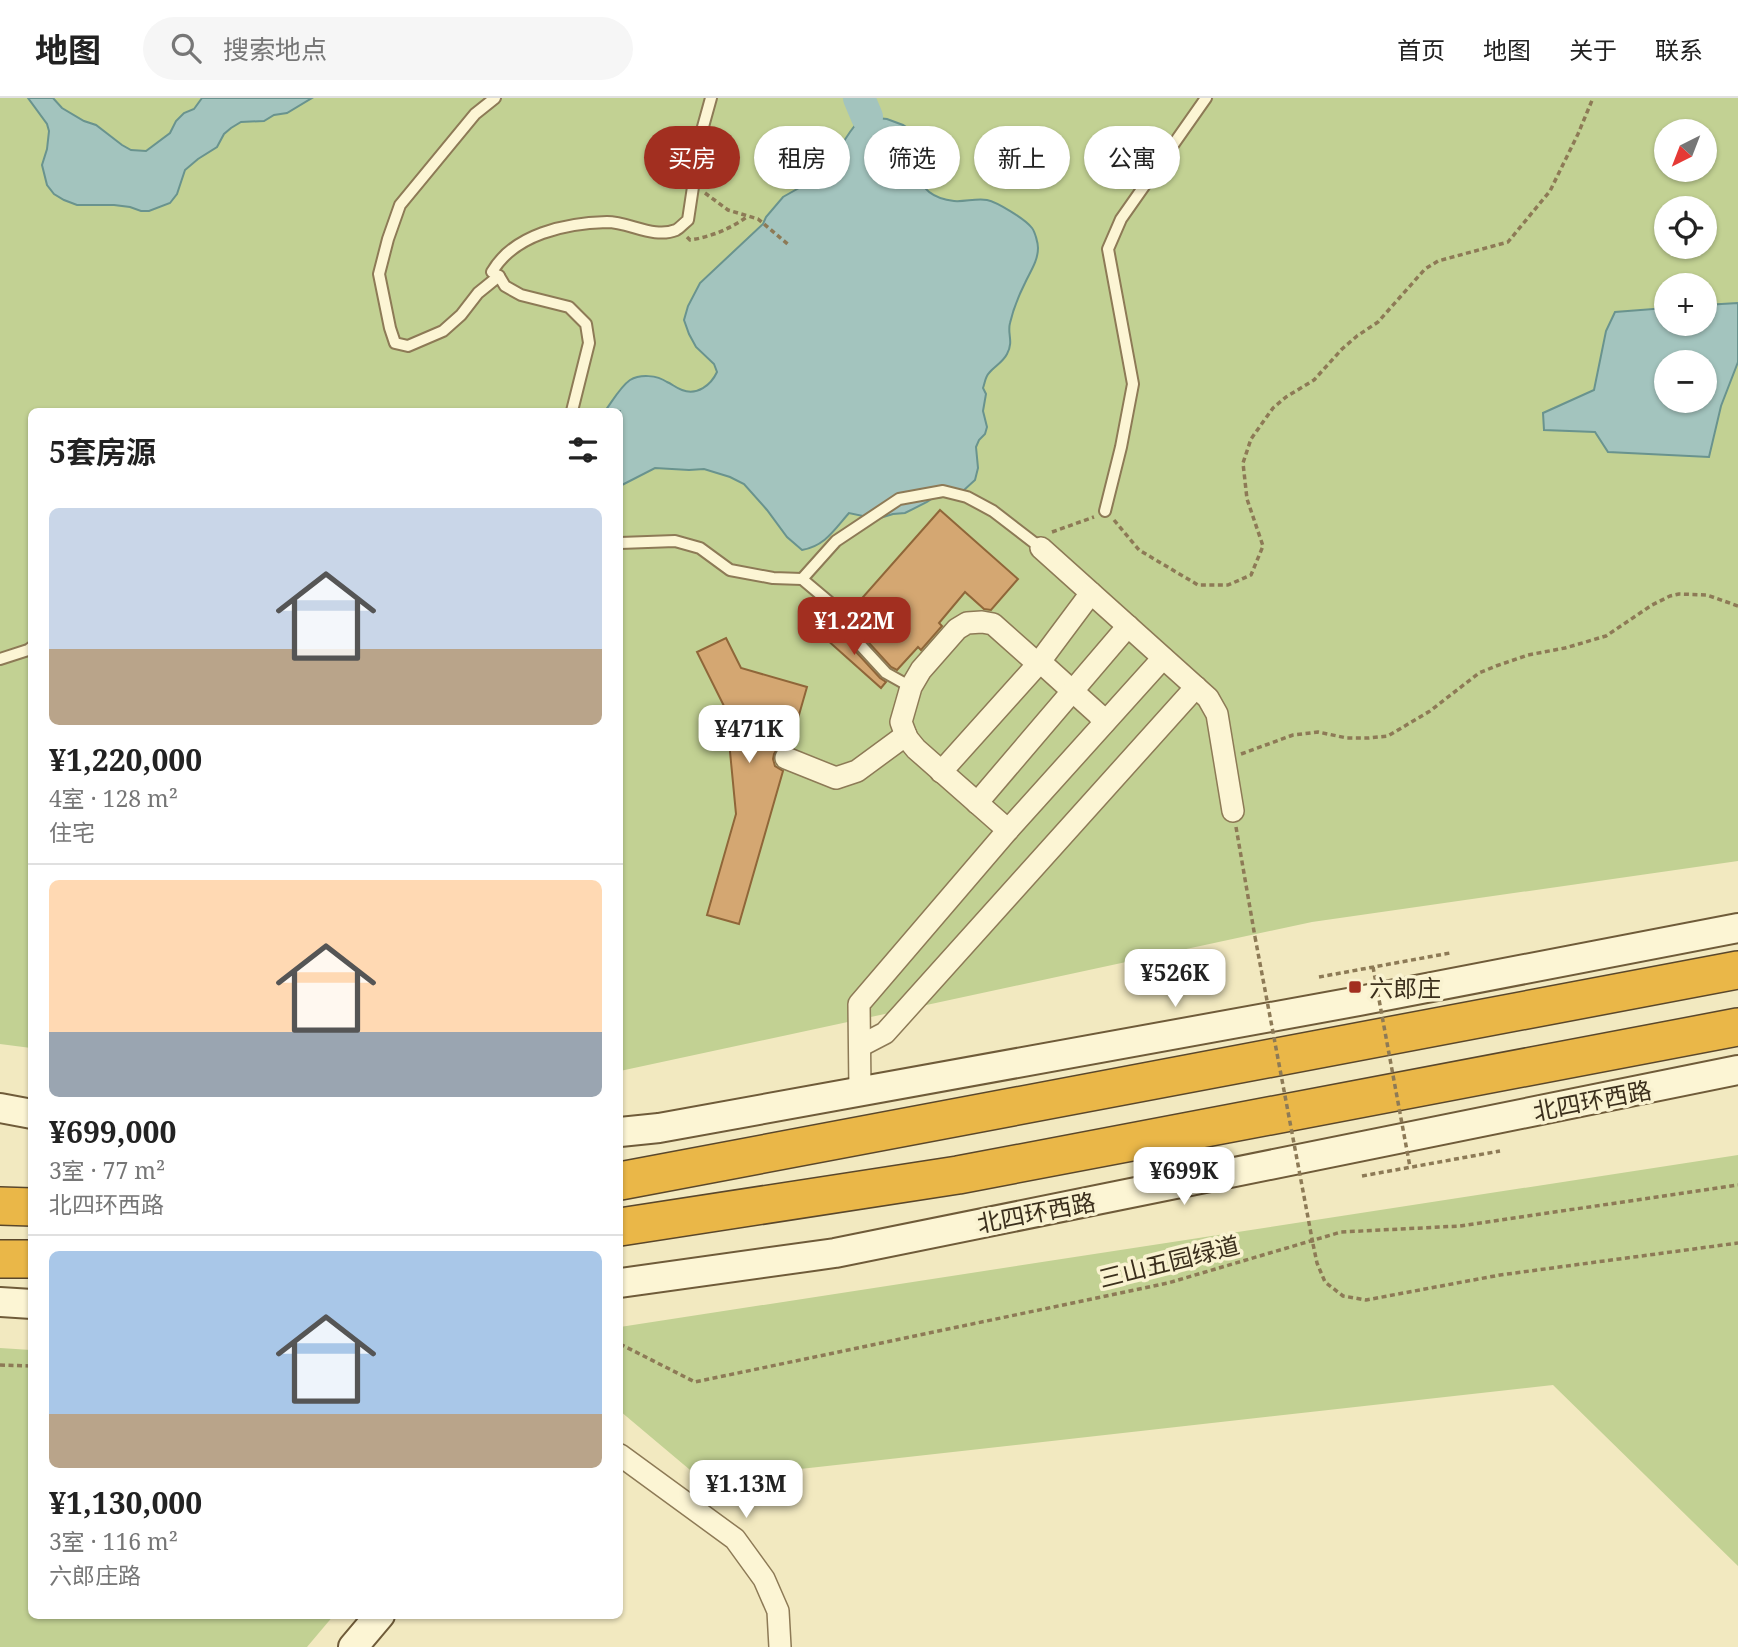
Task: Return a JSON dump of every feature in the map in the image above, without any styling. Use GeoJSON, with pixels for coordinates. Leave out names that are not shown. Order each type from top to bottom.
{"type":"FeatureCollection","features":[{"type":"Feature","properties":{"kind":"highway"},"geometry":{"type":"LineString","coordinates":[[623,1180],[1738,970]]}},
{"type":"Feature","properties":{"kind":"highway","name":"北四环西路"},"geometry":{"type":"LineString","coordinates":[[623,1227],[958,1175],[1738,1027]]}},
{"type":"Feature","properties":{"kind":"highway"},"geometry":{"type":"LineString","coordinates":[[0,1259],[28,1259]]}},
{"type":"Feature","properties":{"kind":"street"},"geometry":{"type":"LineString","coordinates":[[1036,544],[1208,698],[1217,714],[1233,811]]}},
{"type":"Feature","properties":{"kind":"street"},"geometry":{"type":"LineString","coordinates":[[941,772],[1038,664],[1091,593]]}},
{"type":"Feature","properties":{"kind":"street"},"geometry":{"type":"LineString","coordinates":[[1008,830],[916,749],[901,722],[911,687],[921,670],[957,629],[967,623],[993,624],[1073,691],[1104,723]]}},
{"type":"Feature","properties":{"kind":"street"},"geometry":{"type":"LineString","coordinates":[[977,803],[1128,626]]}},
{"type":"Feature","properties":{"kind":"street"},"geometry":{"type":"LineString","coordinates":[[860,1091],[859,1004],[1008,830],[1163,658]]}},
{"type":"Feature","properties":{"kind":"street"},"geometry":{"type":"LineString","coordinates":[[860,1046],[885,1033],[1196,687]]}},
{"type":"Feature","properties":{"kind":"street"},"geometry":{"type":"LineString","coordinates":[[786,758],[835,778],[857,771],[906,735]]}},
{"type":"Feature","properties":{"kind":"street"},"geometry":{"type":"LineString","coordinates":[[623,1132],[659,1128],[1359,1001],[1738,928]]}},
{"type":"Feature","properties":{"kind":"street","name":"北四环西路"},"geometry":{"type":"LineString","coordinates":[[623,1283],[835,1253],[1738,1070]]}},
{"type":"Feature","properties":{"kind":"street"},"geometry":{"type":"LineString","coordinates":[[0,1108],[28,1113]]}},
{"type":"Feature","properties":{"kind":"street"},"geometry":{"type":"LineString","coordinates":[[0,1302],[28,1304]]}},
{"type":"Feature","properties":{"kind":"street"},"geometry":{"type":"LineString","coordinates":[[623,1457],[736,1539],[764,1579],[778,1611],[780,1647]]}},
{"type":"Feature","properties":{"kind":"street"},"geometry":{"type":"LineString","coordinates":[[353,1647],[377,1619]]}},
{"type":"Feature","properties":{"kind":"lane"},"geometry":{"type":"LineString","coordinates":[[495,98],[475,114],[400,205],[379,274],[395,343],[408,346],[443,331],[461,315],[478,293],[499,276]]}},
{"type":"Feature","properties":{"kind":"lane"},"geometry":{"type":"LineString","coordinates":[[703,126],[711,98]]}},
{"type":"Feature","properties":{"kind":"lane"},"geometry":{"type":"LineString","coordinates":[[1105,511],[1133,384],[1108,249],[1121,219],[1206,98]]}},
{"type":"Feature","properties":{"kind":"lane"},"geometry":{"type":"LineString","coordinates":[[573,408],[589,343],[586,324],[569,307],[521,295],[505,286],[499,276],[492,272],[498,262],[528,239],[559,227],[609,222],[663,233],[677,230],[688,220],[692,189]]}},
{"type":"Feature","properties":{"kind":"lane"},"geometry":{"type":"LineString","coordinates":[[802,579],[836,541],[899,499],[943,491],[967,497],[993,511],[1036,544]]}},
{"type":"Feature","properties":{"kind":"lane"},"geometry":{"type":"LineString","coordinates":[[623,543],[675,541],[701,548],[730,570],[773,578],[802,579],[840,611],[841,625],[886,673],[911,687]]}},
{"type":"Feature","properties":{"kind":"lane"},"geometry":{"type":"LineString","coordinates":[[0,659],[28,650]]}},
{"type":"Feature","properties":{"kind":"path"},"geometry":{"type":"LineString","coordinates":[[1036,544],[1105,511],[1139,550],[1198,585],[1228,585],[1251,575],[1263,546],[1247,499],[1243,463],[1251,439],[1273,408],[1314,380],[1342,349],[1378,322],[1425,269],[1438,261],[1508,242],[1550,191],[1593,98]]}},
{"type":"Feature","properties":{"kind":"path"},"geometry":{"type":"LineString","coordinates":[[700,189],[728,210],[758,219],[790,246]]}},
{"type":"Feature","properties":{"kind":"path"},"geometry":{"type":"LineString","coordinates":[[677,230],[690,240],[700,239],[736,225],[748,216]]}},
{"type":"Feature","properties":{"kind":"path"},"geometry":{"type":"LineString","coordinates":[[1224,760],[1293,735],[1318,732],[1347,738],[1388,736],[1430,711],[1479,673],[1528,655],[1606,636],[1670,596],[1707,595],[1738,606]]}},
{"type":"Feature","properties":{"kind":"path"},"geometry":{"type":"LineString","coordinates":[[1233,811],[1313,1244],[1325,1282],[1343,1296],[1366,1300],[1500,1275],[1738,1242]]}},
{"type":"Feature","properties":{"kind":"path"},"geometry":{"type":"LineString","coordinates":[[1319,977],[1450,953]]}},
{"type":"Feature","properties":{"kind":"path"},"geometry":{"type":"LineString","coordinates":[[1373,967],[1410,1167]]}},
{"type":"Feature","properties":{"kind":"path"},"geometry":{"type":"LineString","coordinates":[[1362,1176],[1500,1151]]}},
{"type":"Feature","properties":{"kind":"path","name":"三山五园绿道"},"geometry":{"type":"LineString","coordinates":[[623,1346],[695,1382],[1168,1283],[1341,1232],[1460,1226],[1738,1185]]}},
{"type":"Feature","properties":{"kind":"path"},"geometry":{"type":"LineString","coordinates":[[0,1365],[28,1366]]}},
{"type":"Feature","properties":{"kind":"green space"},"geometry":{"type":"Polygon","coordinates":[[[0,98],[1738,98],[1738,861],[1312,922],[623,1070],[623,408],[28,408],[28,1048],[0,1044],[0,98]]]}},
{"type":"Feature","properties":{"kind":"green space"},"geometry":{"type":"Polygon","coordinates":[[[1738,1155],[1738,1566],[1553,1385],[702,1480],[623,1414],[623,1327],[1738,1155]]]}},
{"type":"Feature","properties":{"kind":"green space"},"geometry":{"type":"Polygon","coordinates":[[[0,1348],[28,1350],[28,1619],[331,1619],[307,1647],[0,1647],[0,1348]]]}},
{"type":"Feature","properties":{"kind":"water"},"geometry":{"type":"Polygon","coordinates":[[[28,98],[53,98],[62,108],[96,125],[122,145],[131,150],[146,151],[170,133],[176,121],[184,113],[194,109],[202,98],[312,98],[287,113],[274,115],[264,121],[241,122],[231,128],[217,147],[185,170],[177,194],[170,203],[149,211],[141,211],[114,205],[77,205],[54,194],[47,185],[42,165],[49,131],[28,98]]]}},
{"type":"Feature","properties":{"kind":"water"},"geometry":{"type":"Polygon","coordinates":[[[867,117],[887,119],[904,126],[864,126],[864,189],[926,189],[941,198],[954,201],[992,201],[1032,228],[1038,248],[1037,257],[1010,323],[1007,354],[988,375],[983,388],[986,394],[983,411],[987,427],[976,447],[978,468],[975,480],[963,491],[952,496],[933,498],[905,513],[877,519],[849,513],[823,541],[802,550],[787,537],[744,484],[730,477],[704,469],[655,468],[623,484],[623,408],[607,408],[626,383],[639,377],[658,378],[693,392],[711,381],[717,372],[714,364],[696,347],[684,320],[700,283],[763,224],[783,197],[797,189],[850,189],[850,133],[856,124],[867,117]]]}},
{"type":"Feature","properties":{"kind":"water"},"geometry":{"type":"Polygon","coordinates":[[[1738,303],[1738,362],[1721,406],[1709,457],[1608,452],[1595,432],[1544,430],[1543,413],[1594,390],[1606,331],[1615,312],[1654,309],[1654,336],[1717,336],[1717,304],[1738,303]]]}},
{"type":"Feature","properties":{"kind":"building"},"geometry":{"type":"Polygon","coordinates":[[[940,510],[1018,579],[991,610],[984,609],[965,592],[939,623],[942,626],[921,650],[918,647],[897,670],[891,667],[849,621],[848,614],[940,510]]]}},
{"type":"Feature","properties":{"kind":"building"},"geometry":{"type":"Polygon","coordinates":[[[835,629],[886,682],[881,688],[826,639],[835,629]]]}},
{"type":"Feature","properties":{"kind":"building"},"geometry":{"type":"Polygon","coordinates":[[[726,638],[741,668],[807,687],[790,746],[778,747],[774,754],[775,766],[783,771],[739,924],[707,915],[736,814],[726,710],[697,652],[726,638]]]}},
{"type":"Feature","properties":{"kind":"waterway"},"geometry":{"type":"LineString","coordinates":[[859,98],[867,117]]}},
{"type":"Feature","properties":{"kind":"place","name":"六郎庄"},"geometry":{"type":"Point","coordinates":[1355,987]}}]}
